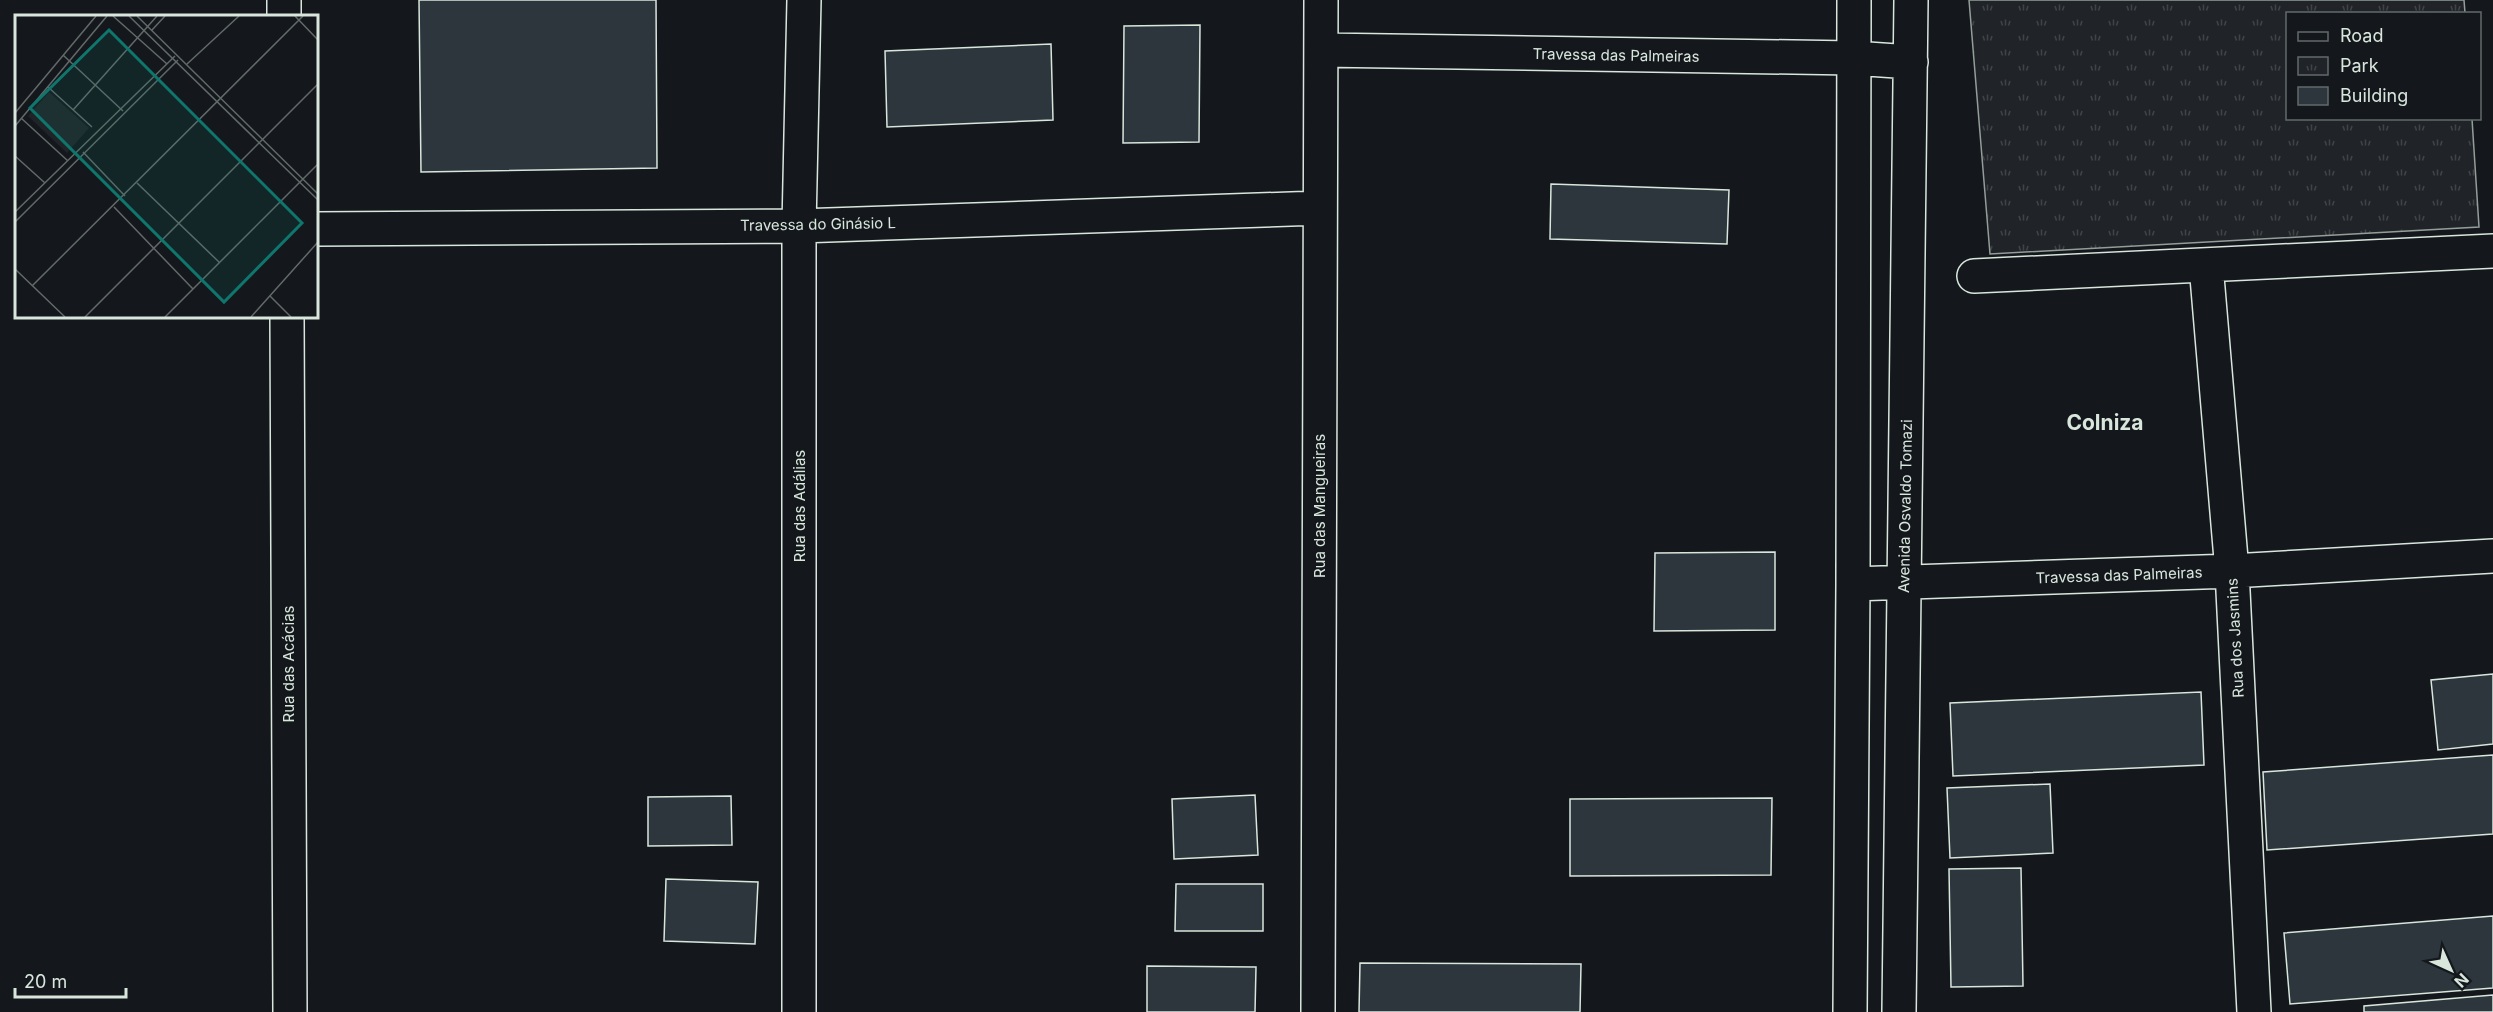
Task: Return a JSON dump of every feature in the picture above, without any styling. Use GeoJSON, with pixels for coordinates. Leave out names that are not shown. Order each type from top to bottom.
{"type":"FeatureCollection","features":[{"type":"Feature","properties":{"kind":"street","name":"Rua das Adálias"},"geometry":{"type":"LineString","coordinates":[[800,1012],[799,226],[804,0]]}},
{"type":"Feature","properties":{"kind":"street","name":"Rua das Mangueiras"},"geometry":{"type":"LineString","coordinates":[[1318,1012],[1321,0]]}},
{"type":"Feature","properties":{"kind":"street"},"geometry":{"type":"LineString","coordinates":[[1850,1012],[1854,0]]}},
{"type":"Feature","properties":{"kind":"street","name":"Avenida Osvaldo Tomazi"},"geometry":{"type":"LineString","coordinates":[[1899,1012],[1911,0]]}},
{"type":"Feature","properties":{"kind":"street","name":"Travessa das Palmeiras"},"geometry":{"type":"LineString","coordinates":[[1321,50],[1853,58],[1911,62]]}},
{"type":"Feature","properties":{"kind":"street","name":"Travessa do Ginásio L"},"geometry":{"type":"LineString","coordinates":[[318,229],[799,226],[1319,208]]}},
{"type":"Feature","properties":{"kind":"street"},"geometry":{"type":"LineString","coordinates":[[1974,276],[2493,251]]}},
{"type":"Feature","properties":{"kind":"street","name":"Rua dos Jasmins"},"geometry":{"type":"LineString","coordinates":[[2206,266],[2232,571],[2254,1012]]}},
{"type":"Feature","properties":{"kind":"street","name":"Rua das Acácias"},"geometry":{"type":"LineString","coordinates":[[287,318],[290,1012]]}},
{"type":"Feature","properties":{"kind":"street","name":"Travessa das Palmeiras"},"geometry":{"type":"LineString","coordinates":[[1853,584],[2232,571],[2493,556]]}},
{"type":"Feature","properties":{"kind":"green space"},"geometry":{"type":"Polygon","coordinates":[[[1969,0],[2464,0],[2465,12],[2286,12],[2286,120],[2472,120],[2479,227],[1990,254],[1969,0]]]}},
{"type":"Feature","properties":{"kind":"building"},"geometry":{"type":"Polygon","coordinates":[[[419,0],[656,0],[657,168],[421,172],[419,0]]]}},
{"type":"Feature","properties":{"kind":"building"},"geometry":{"type":"Polygon","coordinates":[[[1200,25],[1199,142],[1123,143],[1124,26],[1200,25]]]}},
{"type":"Feature","properties":{"kind":"building"},"geometry":{"type":"Polygon","coordinates":[[[1051,44],[1053,120],[887,127],[885,51],[1051,44]]]}},
{"type":"Feature","properties":{"kind":"building"},"geometry":{"type":"Polygon","coordinates":[[[1551,184],[1729,190],[1727,244],[1550,239],[1551,184]]]}},
{"type":"Feature","properties":{"kind":"building"},"geometry":{"type":"Polygon","coordinates":[[[1775,552],[1775,630],[1654,631],[1655,553],[1775,552]]]}},
{"type":"Feature","properties":{"kind":"building"},"geometry":{"type":"Polygon","coordinates":[[[2493,674],[2493,744],[2438,750],[2431,680],[2493,674]]]}},
{"type":"Feature","properties":{"kind":"building"},"geometry":{"type":"Polygon","coordinates":[[[2201,692],[2204,765],[1953,776],[1950,703],[2201,692]]]}},
{"type":"Feature","properties":{"kind":"building"},"geometry":{"type":"Polygon","coordinates":[[[2493,755],[2493,834],[2267,850],[2263,772],[2493,755]]]}},
{"type":"Feature","properties":{"kind":"building"},"geometry":{"type":"Polygon","coordinates":[[[2050,784],[2053,853],[1950,858],[1947,788],[2050,784]]]}},
{"type":"Feature","properties":{"kind":"building"},"geometry":{"type":"Polygon","coordinates":[[[1255,795],[1258,855],[1174,859],[1172,799],[1255,795]]]}},
{"type":"Feature","properties":{"kind":"building"},"geometry":{"type":"Polygon","coordinates":[[[731,796],[732,845],[648,846],[648,797],[731,796]]]}},
{"type":"Feature","properties":{"kind":"building"},"geometry":{"type":"Polygon","coordinates":[[[1772,798],[1771,875],[1570,876],[1570,799],[1772,798]]]}},
{"type":"Feature","properties":{"kind":"building"},"geometry":{"type":"Polygon","coordinates":[[[2021,868],[2023,986],[1951,987],[1949,869],[2021,868]]]}},
{"type":"Feature","properties":{"kind":"building"},"geometry":{"type":"Polygon","coordinates":[[[666,879],[758,882],[755,944],[664,941],[666,879]]]}},
{"type":"Feature","properties":{"kind":"building"},"geometry":{"type":"Polygon","coordinates":[[[1176,884],[1263,884],[1263,931],[1175,931],[1176,884]]]}},
{"type":"Feature","properties":{"kind":"building"},"geometry":{"type":"Polygon","coordinates":[[[2493,916],[2493,988],[2290,1004],[2284,933],[2493,916]]]}},
{"type":"Feature","properties":{"kind":"building"},"geometry":{"type":"Polygon","coordinates":[[[1360,963],[1581,964],[1580,1012],[1359,1012],[1360,963]]]}},
{"type":"Feature","properties":{"kind":"building"},"geometry":{"type":"Polygon","coordinates":[[[1147,966],[1256,967],[1255,1012],[1147,1012],[1147,966]]]}},
{"type":"Feature","properties":{"kind":"building"},"geometry":{"type":"Polygon","coordinates":[[[2493,995],[2493,1012],[2364,1012],[2364,1006],[2493,995]]]}},
{"type":"Feature","properties":{"kind":"district","name":"Colniza"},"geometry":{"type":"Point","coordinates":[2105,422]}}]}
